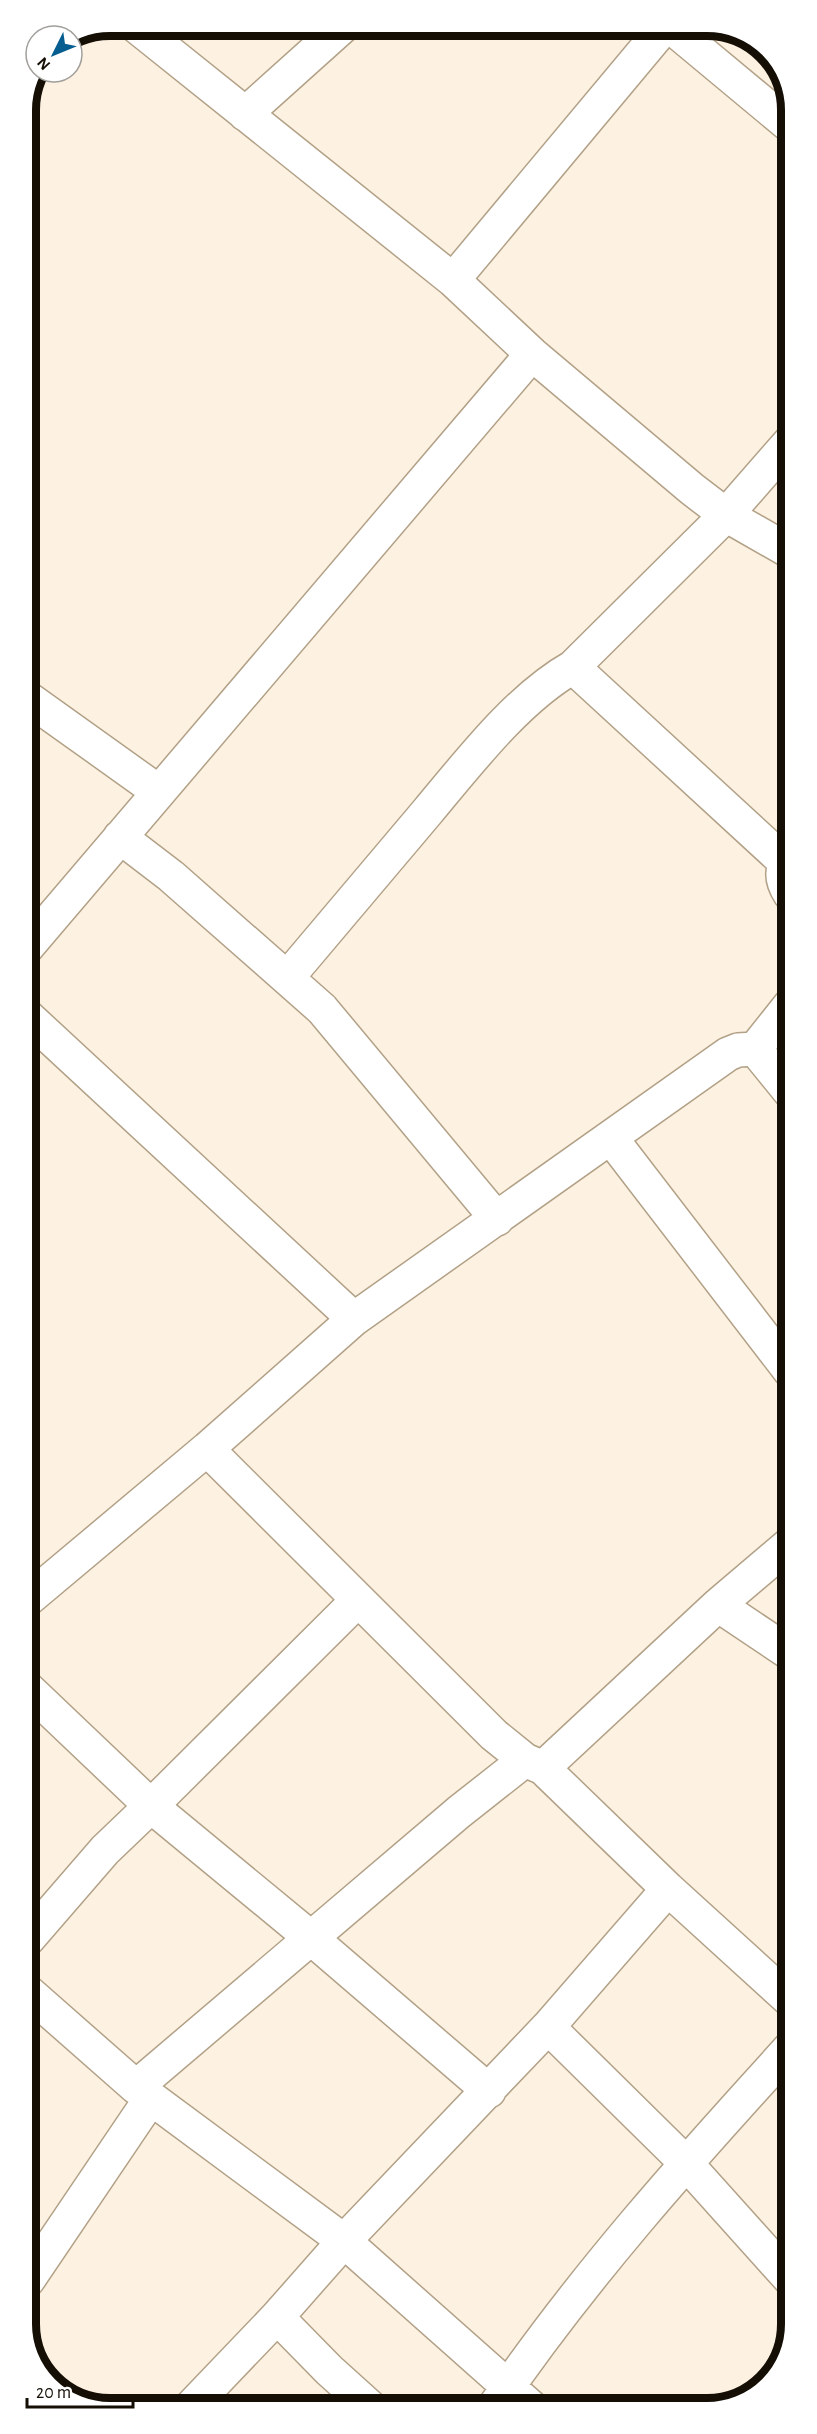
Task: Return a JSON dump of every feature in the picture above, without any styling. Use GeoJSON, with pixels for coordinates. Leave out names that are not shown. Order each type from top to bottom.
{"type":"FeatureCollection","features":[{"type":"Feature","properties":{"kind":"street"},"geometry":{"type":"LineString","coordinates":[[148,36],[453,280],[532,354],[726,515],[781,546]]}},
{"type":"Feature","properties":{"kind":"street"},"geometry":{"type":"LineString","coordinates":[[245,114],[332,36]]}},
{"type":"Feature","properties":{"kind":"street"},"geometry":{"type":"LineString","coordinates":[[453,280],[657,36]]}},
{"type":"Feature","properties":{"kind":"street"},"geometry":{"type":"LineString","coordinates":[[682,36],[781,118]]}},
{"type":"Feature","properties":{"kind":"street"},"geometry":{"type":"LineString","coordinates":[[36,936],[532,354]]}},
{"type":"Feature","properties":{"kind":"street"},"geometry":{"type":"LineString","coordinates":[[287,978],[473,757],[526,703],[554,679],[573,667],[726,515],[781,452]]}},
{"type":"Feature","properties":{"kind":"street"},"geometry":{"type":"LineString","coordinates":[[573,667],[781,852]]}},
{"type":"Feature","properties":{"kind":"street"},"geometry":{"type":"LineString","coordinates":[[36,705],[159,792]]}},
{"type":"Feature","properties":{"kind":"street"},"geometry":{"type":"LineString","coordinates":[[120,837],[171,876],[322,1009],[497,1219]]}},
{"type":"Feature","properties":{"kind":"street"},"geometry":{"type":"LineString","coordinates":[[36,1592],[207,1449],[354,1319],[728,1054],[738,1050],[755,1049],[781,1016]]}},
{"type":"Feature","properties":{"kind":"street"},"geometry":{"type":"LineString","coordinates":[[36,1024],[354,1319]]}},
{"type":"Feature","properties":{"kind":"street"},"geometry":{"type":"LineString","coordinates":[[755,1049],[781,1081]]}},
{"type":"Feature","properties":{"kind":"street"},"geometry":{"type":"LineString","coordinates":[[611,1138],[781,1359]]}},
{"type":"Feature","properties":{"kind":"street"},"geometry":{"type":"LineString","coordinates":[[207,1449],[494,1735],[534,1764],[781,1992]]}},
{"type":"Feature","properties":{"kind":"street"},"geometry":{"type":"LineString","coordinates":[[36,2267],[144,2092],[311,1938],[459,1812],[534,1764],[781,1551]]}},
{"type":"Feature","properties":{"kind":"street"},"geometry":{"type":"LineString","coordinates":[[36,1930],[98,1857],[358,1600]]}},
{"type":"Feature","properties":{"kind":"street"},"geometry":{"type":"LineString","coordinates":[[718,1605],[781,1647]]}},
{"type":"Feature","properties":{"kind":"street"},"geometry":{"type":"LineString","coordinates":[[36,1697],[151,1806],[311,1938],[489,2091]]}},
{"type":"Feature","properties":{"kind":"street"},"geometry":{"type":"LineString","coordinates":[[200,2398],[277,2317],[344,2241],[548,2027],[668,1889]]}},
{"type":"Feature","properties":{"kind":"street"},"geometry":{"type":"LineString","coordinates":[[36,1999],[144,2092],[344,2241],[509,2398]]}},
{"type":"Feature","properties":{"kind":"street"},"geometry":{"type":"LineString","coordinates":[[548,2027],[685,2162],[781,2269]]}},
{"type":"Feature","properties":{"kind":"street"},"geometry":{"type":"LineString","coordinates":[[512,2398],[580,2291],[685,2162],[781,2059]]}},
{"type":"Feature","properties":{"kind":"street"},"geometry":{"type":"LineString","coordinates":[[277,2317],[360,2398]]}}]}
